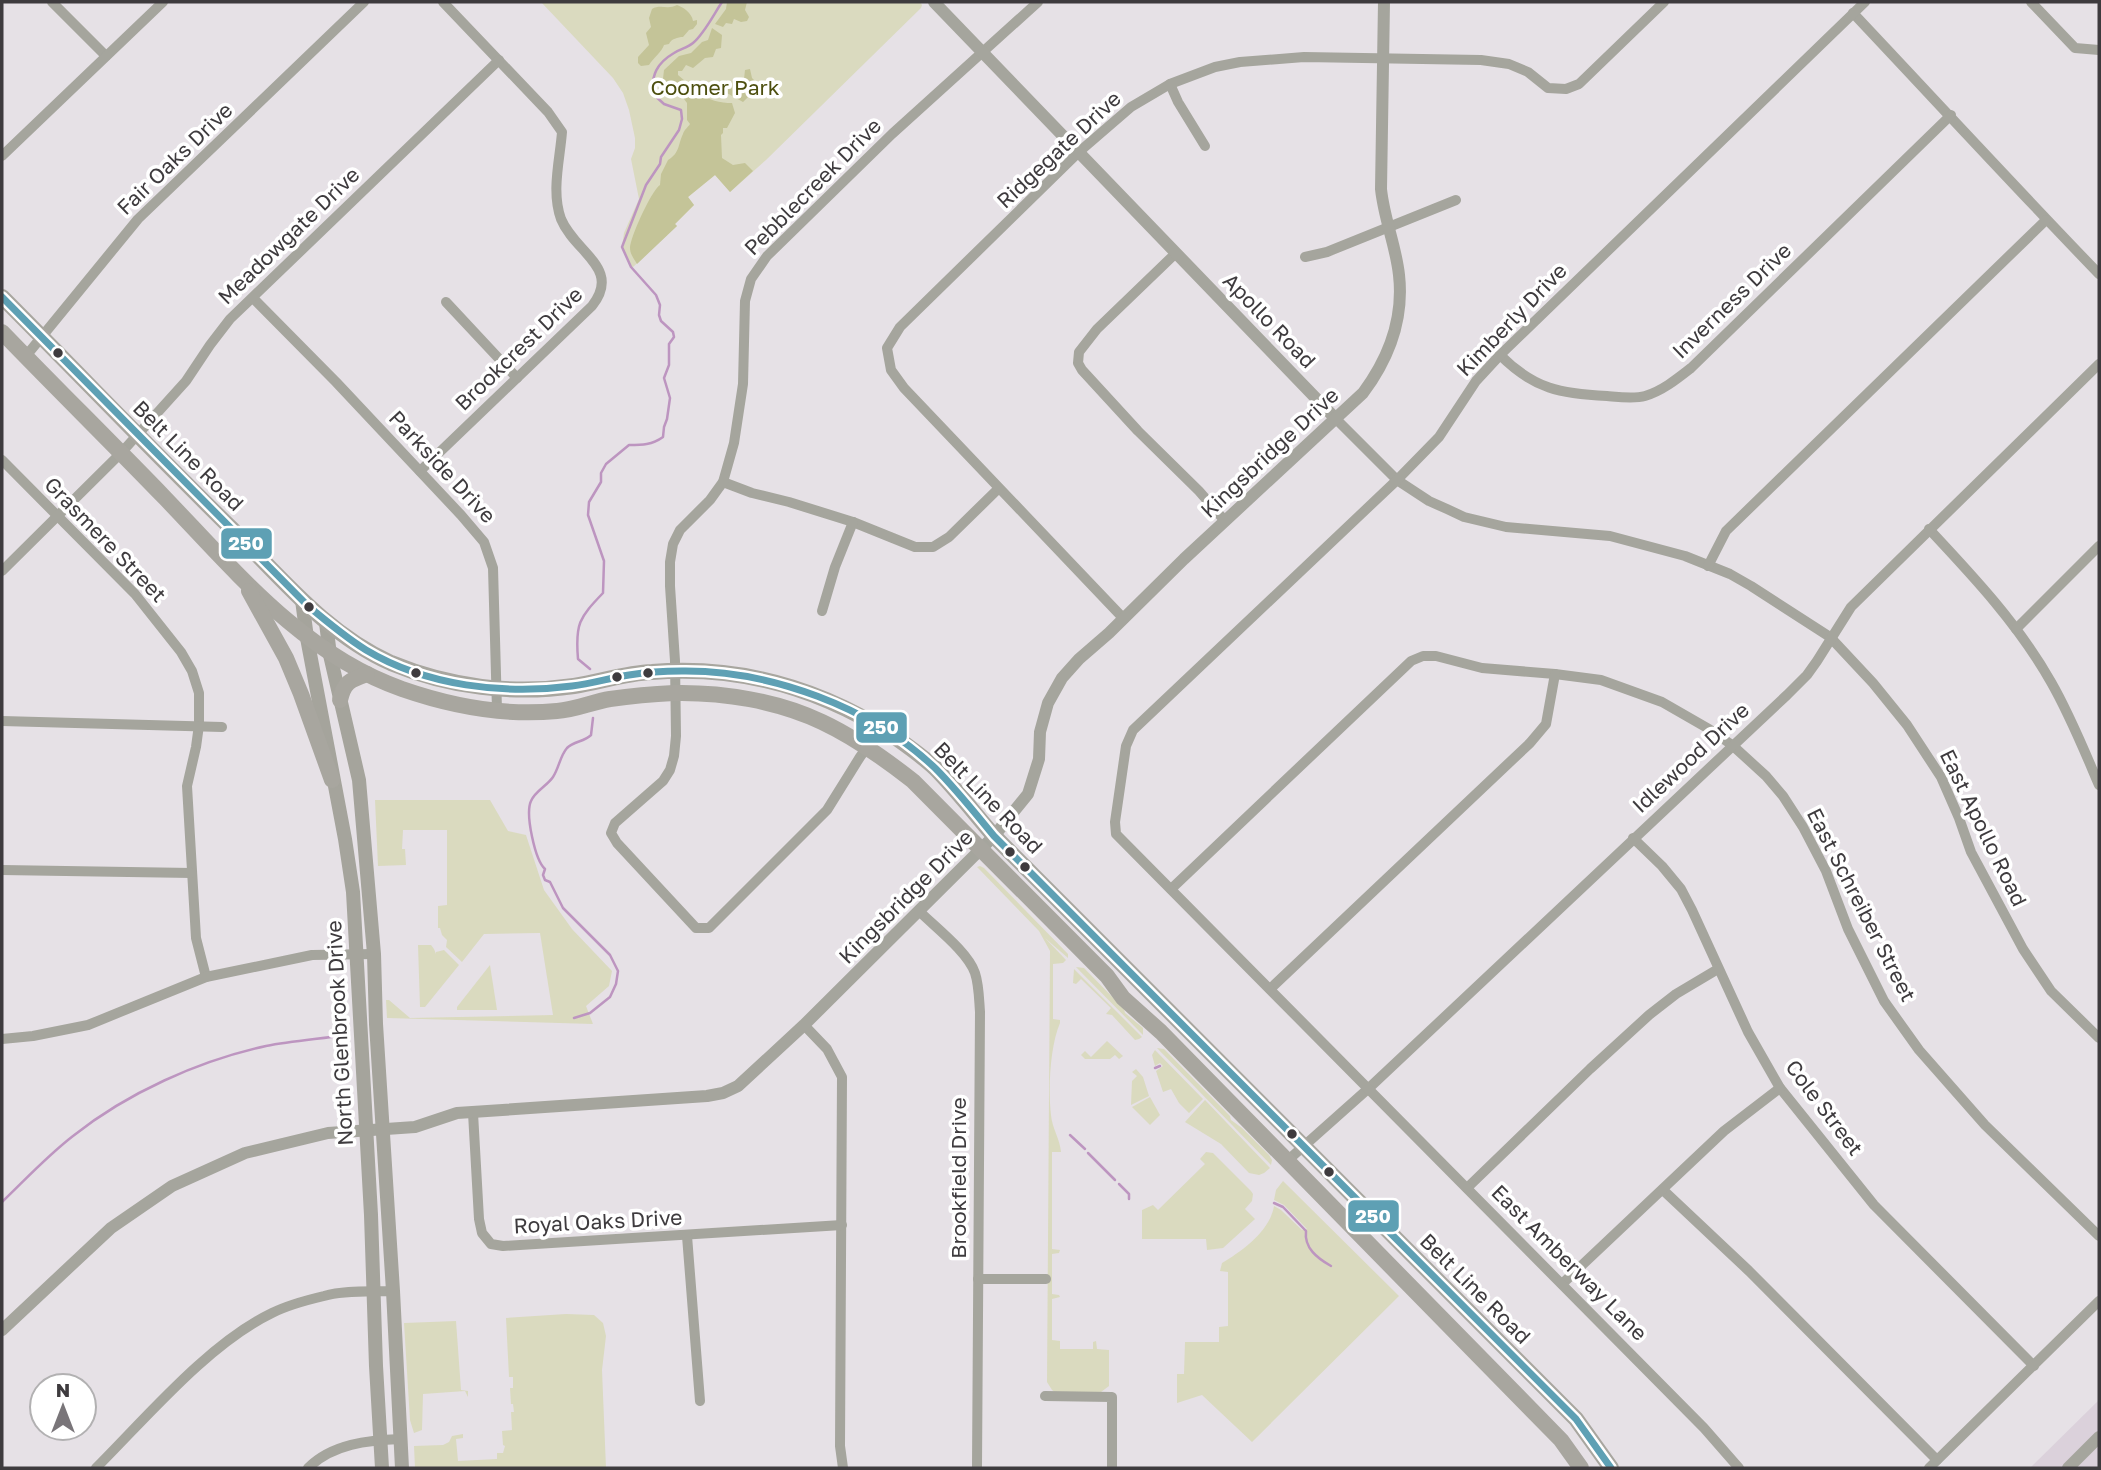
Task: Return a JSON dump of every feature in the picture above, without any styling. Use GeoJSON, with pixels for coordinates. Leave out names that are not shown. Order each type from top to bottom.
{"type":"FeatureCollection","features":[{"type":"Feature","properties":{"kind":"main road","name":"Belt Line Road"},"geometry":{"type":"LineString","coordinates":[[2,297],[302,600],[326,623],[365,650],[393,663],[462,684],[496,690],[573,686],[649,672],[734,675],[783,684],[827,699],[881,728],[934,767],[994,836],[1576,1419],[1611,1468]]}},
{"type":"Feature","properties":{"kind":"main road","name":"Belt Line Road"},"geometry":{"type":"LineString","coordinates":[[2,332],[241,576],[307,638],[330,655],[367,674],[401,689],[436,699],[497,710],[558,711],[609,699],[676,693],[731,698],[796,711],[823,722],[913,780],[1107,976],[1123,998],[1161,1032],[1560,1440],[1581,1468]]}},
{"type":"Feature","properties":{"kind":"main road"},"geometry":{"type":"LineString","coordinates":[[241,576],[289,665],[332,780]]}},
{"type":"Feature","properties":{"kind":"main road","name":"North Glenbrook Drive"},"geometry":{"type":"LineString","coordinates":[[302,600],[332,780],[352,878],[382,1468]]}},
{"type":"Feature","properties":{"kind":"main road","name":"North Glenbrook Drive"},"geometry":{"type":"LineString","coordinates":[[326,623],[330,655],[359,780],[374,954],[402,1468]]}},
{"type":"Feature","properties":{"kind":"main road"},"geometry":{"type":"LineString","coordinates":[[340,700],[343,686],[352,679],[367,674]]}},
{"type":"Feature","properties":{"kind":"main road"},"geometry":{"type":"LineString","coordinates":[[1161,1032],[1176,1017]]}},
{"type":"Feature","properties":{"kind":"street"},"geometry":{"type":"LineString","coordinates":[[52,2],[106,56]]}},
{"type":"Feature","properties":{"kind":"street"},"geometry":{"type":"LineString","coordinates":[[2,156],[163,2]]}},
{"type":"Feature","properties":{"kind":"street","name":"Fair Oaks Drive"},"geometry":{"type":"LineString","coordinates":[[26,356],[138,219],[365,2]]}},
{"type":"Feature","properties":{"kind":"street","name":"Brookcrest Drive"},"geometry":{"type":"LineString","coordinates":[[421,471],[592,306],[600,296],[603,286],[603,276],[572,237],[561,218],[557,197],[562,132],[548,112],[443,2]]}},
{"type":"Feature","properties":{"kind":"street","name":"Apollo Road"},"geometry":{"type":"LineString","coordinates":[[934,2],[1397,480],[1429,501],[1486,523],[1621,538],[1673,552],[1751,586],[1830,637]]}},
{"type":"Feature","properties":{"kind":"street","name":"Pebblecreek Drive"},"geometry":{"type":"LineString","coordinates":[[867,748],[827,810],[709,928],[696,928],[617,843],[611,833],[615,823],[663,781],[670,770],[676,736],[676,693],[670,562],[673,544],[680,530],[710,500],[723,482],[743,384],[745,301],[751,279],[767,256],[892,134],[1038,2]]}},
{"type":"Feature","properties":{"kind":"street","name":"Kingsbridge Drive"},"geometry":{"type":"LineString","coordinates":[[2,1330],[111,1228],[173,1186],[245,1153],[328,1133],[415,1127],[445,1116],[723,1093],[738,1086],[804,1024],[994,836],[1028,794],[1039,759],[1040,732],[1048,703],[1062,678],[1079,659],[1363,393],[1386,358],[1398,314],[1399,275],[1381,189],[1384,2]]}},
{"type":"Feature","properties":{"kind":"street","name":"Ridgegate Drive"},"geometry":{"type":"LineString","coordinates":[[1124,619],[904,388],[891,370],[887,348],[900,327],[1080,152],[1131,107],[1170,84],[1215,67],[1240,62],[1304,57],[1384,58],[1481,60],[1509,64],[1528,72],[1548,88],[1566,89],[1579,84],[1664,2]]}},
{"type":"Feature","properties":{"kind":"street","name":"Kimberly Drive"},"geometry":{"type":"LineString","coordinates":[[1133,730],[1397,480],[1440,437],[1476,381],[1500,355],[1865,2]]}},
{"type":"Feature","properties":{"kind":"street"},"geometry":{"type":"LineString","coordinates":[[2032,2],[2075,48],[2099,50]]}},
{"type":"Feature","properties":{"kind":"street"},"geometry":{"type":"LineString","coordinates":[[1853,13],[2099,274]]}},
{"type":"Feature","properties":{"kind":"street","name":"Meadowgate Drive"},"geometry":{"type":"LineString","coordinates":[[2,571],[121,453],[186,381],[223,328],[499,60]]}},
{"type":"Feature","properties":{"kind":"street"},"geometry":{"type":"LineString","coordinates":[[1170,84],[1205,146]]}},
{"type":"Feature","properties":{"kind":"street","name":"Inverness Drive"},"geometry":{"type":"LineString","coordinates":[[1500,355],[1517,372],[1542,386],[1567,393],[1644,396],[1670,384],[1691,368],[1951,115]]}},
{"type":"Feature","properties":{"kind":"street"},"geometry":{"type":"LineString","coordinates":[[1305,257],[1326,252],[1456,200]]}},
{"type":"Feature","properties":{"kind":"street"},"geometry":{"type":"LineString","coordinates":[[1709,566],[1726,531],[2046,220]]}},
{"type":"Feature","properties":{"kind":"street"},"geometry":{"type":"LineString","coordinates":[[1176,253],[1097,329],[1079,352],[1078,363],[1138,431],[1199,491],[1225,521]]}},
{"type":"Feature","properties":{"kind":"street","name":"Parkside Drive"},"geometry":{"type":"LineString","coordinates":[[253,298],[421,471],[484,542],[493,568],[497,710]]}},
{"type":"Feature","properties":{"kind":"street"},"geometry":{"type":"LineString","coordinates":[[446,302],[517,378]]}},
{"type":"Feature","properties":{"kind":"street","name":"Idlewood Drive"},"geometry":{"type":"LineString","coordinates":[[1287,1161],[1369,1088],[1807,675],[1851,607],[2099,364]]}},
{"type":"Feature","properties":{"kind":"street","name":"Grasmere Street"},"geometry":{"type":"LineString","coordinates":[[2,460],[135,594],[181,652],[192,671],[199,693],[199,725],[187,786],[196,938],[206,977]]}},
{"type":"Feature","properties":{"kind":"street"},"geometry":{"type":"LineString","coordinates":[[723,482],[752,494],[789,502],[853,522],[915,547],[933,547],[949,537],[998,489]]}},
{"type":"Feature","properties":{"kind":"street"},"geometry":{"type":"LineString","coordinates":[[822,611],[835,567],[853,522]]}},
{"type":"Feature","properties":{"kind":"street"},"geometry":{"type":"LineString","coordinates":[[1929,529],[1973,576],[2016,629],[2050,679],[2076,728],[2099,785]]}},
{"type":"Feature","properties":{"kind":"street"},"geometry":{"type":"LineString","coordinates":[[2016,629],[2099,546]]}},
{"type":"Feature","properties":{"kind":"street","name":"East Apollo Road"},"geometry":{"type":"LineString","coordinates":[[1830,637],[1907,725],[1941,777],[1971,852],[2023,949],[2051,990],[2099,1038]]}},
{"type":"Feature","properties":{"kind":"street","name":"East Schreiber Street"},"geometry":{"type":"LineString","coordinates":[[1171,889],[1410,661],[1423,656],[1436,656],[1482,668],[1601,680],[1653,698],[1732,745],[1775,786],[1803,827],[1826,871],[1848,929],[1884,1001],[1919,1050],[1985,1125],[2099,1236]]}},
{"type":"Feature","properties":{"kind":"street"},"geometry":{"type":"LineString","coordinates":[[1270,989],[1530,743],[1546,724],[1555,674]]}},
{"type":"Feature","properties":{"kind":"street"},"geometry":{"type":"LineString","coordinates":[[2,720],[222,727]]}},
{"type":"Feature","properties":{"kind":"street"},"geometry":{"type":"LineString","coordinates":[[867,748],[881,728]]}},
{"type":"Feature","properties":{"kind":"street","name":"East Amberway Lane"},"geometry":{"type":"LineString","coordinates":[[1133,730],[1126,746],[1115,821],[1116,834],[1704,1428],[1738,1468]]}},
{"type":"Feature","properties":{"kind":"street","name":"Cole Street"},"geometry":{"type":"LineString","coordinates":[[1633,838],[1681,889],[1748,1032],[1780,1088],[1874,1205],[2034,1366]]}},
{"type":"Feature","properties":{"kind":"street"},"geometry":{"type":"LineString","coordinates":[[2,870],[192,873]]}},
{"type":"Feature","properties":{"kind":"street","name":"Brookfield Drive"},"geometry":{"type":"LineString","coordinates":[[919,911],[973,966],[978,984],[976,1468]]}},
{"type":"Feature","properties":{"kind":"street"},"geometry":{"type":"LineString","coordinates":[[2,1039],[88,1025],[206,977],[312,956],[374,954]]}},
{"type":"Feature","properties":{"kind":"street"},"geometry":{"type":"LineString","coordinates":[[1467,1188],[1649,1015],[1676,994],[1718,969]]}},
{"type":"Feature","properties":{"kind":"street"},"geometry":{"type":"LineString","coordinates":[[804,1024],[827,1049],[842,1077],[840,1446],[843,1468]]}},
{"type":"Feature","properties":{"kind":"street"},"geometry":{"type":"LineString","coordinates":[[1562,1284],[1724,1131],[1780,1088]]}},
{"type":"Feature","properties":{"kind":"street","name":"Royal Oaks Drive"},"geometry":{"type":"LineString","coordinates":[[473,1113],[479,1219],[482,1233],[491,1244],[503,1246],[842,1225]]}},
{"type":"Feature","properties":{"kind":"street"},"geometry":{"type":"LineString","coordinates":[[1663,1189],[1749,1271],[1933,1464],[2099,1301]]}},
{"type":"Feature","properties":{"kind":"street"},"geometry":{"type":"LineString","coordinates":[[687,1236],[700,1401]]}},
{"type":"Feature","properties":{"kind":"street"},"geometry":{"type":"LineString","coordinates":[[978,1279],[1046,1279]]}},
{"type":"Feature","properties":{"kind":"street"},"geometry":{"type":"LineString","coordinates":[[96,1468],[192,1371],[218,1348],[256,1321],[283,1308],[324,1296],[344,1292],[393,1291]]}},
{"type":"Feature","properties":{"kind":"street"},"geometry":{"type":"LineString","coordinates":[[1045,1396],[1112,1397],[1112,1468]]}},
{"type":"Feature","properties":{"kind":"street"},"geometry":{"type":"LineString","coordinates":[[2068,1468],[2099,1437]]}},
{"type":"Feature","properties":{"kind":"street"},"geometry":{"type":"LineString","coordinates":[[308,1468],[333,1451],[363,1442],[401,1439]]}},
{"type":"Feature","properties":{"kind":"shaded area"},"geometry":{"type":"Polygon","coordinates":[[[2099,1400],[2099,1468],[2030,1468],[2099,1400]]]}},
{"type":"Feature","properties":{"kind":"green space","name":"Coomer Park"},"geometry":{"type":"Polygon","coordinates":[[[541,2],[920,2],[922,5],[766,160],[730,192],[715,175],[688,197],[694,205],[675,224],[677,226],[632,268],[622,247],[624,233],[639,199],[631,159],[635,138],[629,110],[623,93],[613,78],[541,2]]]}},
{"type":"Feature","properties":{"kind":"green space"},"geometry":{"type":"Polygon","coordinates":[[[727,2],[747,2],[747,21],[734,19],[732,24],[726,23],[723,27],[715,24],[726,9],[727,2]]]}},
{"type":"Feature","properties":{"kind":"green space"},"geometry":{"type":"Polygon","coordinates":[[[677,5],[689,13],[693,21],[697,20],[697,24],[683,37],[664,45],[649,65],[641,66],[638,57],[649,45],[646,33],[651,27],[649,18],[652,9],[677,5]]]}},
{"type":"Feature","properties":{"kind":"green space"},"geometry":{"type":"Polygon","coordinates":[[[712,28],[722,35],[721,48],[716,49],[713,57],[705,58],[693,68],[686,65],[682,71],[678,71],[678,75],[685,81],[682,86],[693,94],[700,91],[710,99],[732,103],[735,113],[721,135],[722,158],[733,165],[745,163],[753,171],[730,192],[715,175],[688,197],[694,205],[675,224],[677,226],[637,264],[630,250],[633,235],[660,185],[661,174],[668,160],[677,151],[690,124],[687,120],[687,103],[678,91],[665,91],[662,87],[664,70],[679,56],[691,53],[708,40],[712,28]]]}},
{"type":"Feature","properties":{"kind":"green space"},"geometry":{"type":"Polygon","coordinates":[[[750,69],[757,88],[743,102],[725,92],[726,85],[744,79],[745,70],[750,69]]]}},
{"type":"Feature","properties":{"kind":"green space"},"geometry":{"type":"Polygon","coordinates":[[[375,800],[490,800],[508,831],[526,835],[544,890],[572,929],[612,971],[609,986],[586,1006],[593,1024],[387,1018],[386,1000],[410,1018],[553,1015],[540,933],[484,934],[462,962],[446,947],[447,940],[438,928],[438,906],[447,905],[447,830],[403,830],[402,849],[405,849],[406,865],[378,866],[375,800]]]}},
{"type":"Feature","properties":{"kind":"green space"},"geometry":{"type":"Polygon","coordinates":[[[980,866],[1068,954],[1068,958],[1045,938],[1066,960],[1053,964],[1053,1019],[1060,1020],[1060,1023],[1052,1055],[1050,1105],[1061,1152],[1052,1152],[1052,1249],[1060,1250],[1059,1253],[1052,1254],[1052,1294],[1060,1297],[1052,1299],[1052,1340],[1060,1341],[1060,1349],[1093,1349],[1093,1342],[1096,1341],[1097,1349],[1109,1350],[1109,1386],[1101,1392],[1056,1393],[1047,1382],[1050,951],[1039,931],[977,867],[980,866]]]}},
{"type":"Feature","properties":{"kind":"green space"},"geometry":{"type":"Polygon","coordinates":[[[418,945],[431,945],[436,954],[444,950],[459,965],[425,1007],[420,1007],[418,945]]]}},
{"type":"Feature","properties":{"kind":"green space"},"geometry":{"type":"Polygon","coordinates":[[[490,965],[497,1010],[457,1010],[457,1007],[490,965]]]}},
{"type":"Feature","properties":{"kind":"green space"},"geometry":{"type":"Polygon","coordinates":[[[1076,967],[1084,968],[1125,1013],[1143,1028],[1143,1035],[1076,967]]]}},
{"type":"Feature","properties":{"kind":"green space"},"geometry":{"type":"Polygon","coordinates":[[[1074,969],[1142,1037],[1135,1040],[1112,1015],[1106,1014],[1111,1008],[1081,979],[1076,984],[1073,983],[1074,969]]]}},
{"type":"Feature","properties":{"kind":"green space"},"geometry":{"type":"Polygon","coordinates":[[[1107,1041],[1123,1056],[1119,1059],[1115,1055],[1110,1059],[1085,1059],[1081,1055],[1085,1051],[1091,1057],[1107,1041]]]}},
{"type":"Feature","properties":{"kind":"green space"},"geometry":{"type":"Polygon","coordinates":[[[1157,1048],[1164,1049],[1231,1120],[1269,1155],[1271,1165],[1157,1048]]]}},
{"type":"Feature","properties":{"kind":"green space"},"geometry":{"type":"Polygon","coordinates":[[[1155,1050],[1203,1099],[1189,1113],[1171,1089],[1163,1092],[1156,1071],[1163,1066],[1160,1063],[1155,1066],[1152,1055],[1155,1050]]]}},
{"type":"Feature","properties":{"kind":"green space"},"geometry":{"type":"Polygon","coordinates":[[[1136,1069],[1143,1077],[1149,1096],[1131,1105],[1132,1081],[1137,1076],[1132,1072],[1136,1069]]]}},
{"type":"Feature","properties":{"kind":"green space"},"geometry":{"type":"Polygon","coordinates":[[[1150,1097],[1160,1115],[1150,1125],[1132,1107],[1150,1097]]]}},
{"type":"Feature","properties":{"kind":"green space"},"geometry":{"type":"Polygon","coordinates":[[[1205,1100],[1270,1168],[1259,1175],[1249,1173],[1221,1144],[1185,1122],[1205,1100]]]}},
{"type":"Feature","properties":{"kind":"green space"},"geometry":{"type":"Polygon","coordinates":[[[1206,1152],[1213,1153],[1251,1191],[1252,1201],[1245,1209],[1255,1219],[1223,1248],[1207,1250],[1206,1239],[1142,1239],[1142,1210],[1153,1205],[1158,1210],[1205,1164],[1200,1159],[1206,1152]]]}},
{"type":"Feature","properties":{"kind":"green space"},"geometry":{"type":"Polygon","coordinates":[[[1283,1181],[1399,1296],[1252,1442],[1202,1395],[1177,1403],[1177,1374],[1184,1374],[1185,1342],[1219,1342],[1219,1327],[1228,1326],[1228,1272],[1220,1271],[1222,1263],[1261,1232],[1274,1206],[1302,1230],[1307,1229],[1284,1205],[1274,1200],[1276,1190],[1283,1181]]]}},
{"type":"Feature","properties":{"kind":"green space"},"geometry":{"type":"Polygon","coordinates":[[[594,1315],[603,1323],[606,1336],[602,1370],[606,1468],[415,1468],[414,1446],[443,1445],[449,1442],[452,1436],[463,1434],[463,1438],[456,1439],[458,1461],[497,1459],[497,1453],[503,1453],[505,1446],[502,1431],[512,1430],[511,1412],[514,1412],[511,1404],[510,1388],[513,1388],[513,1377],[509,1377],[506,1318],[594,1315]]]}},
{"type":"Feature","properties":{"kind":"green space"},"geometry":{"type":"Polygon","coordinates":[[[456,1321],[461,1390],[468,1391],[468,1397],[465,1391],[423,1394],[422,1430],[414,1433],[410,1420],[404,1323],[456,1321]]]}},
{"type":"Feature","properties":{"kind":"waterway"},"geometry":{"type":"LineString","coordinates":[[590,669],[578,659],[578,629],[584,616],[603,593],[604,561],[588,515],[589,502],[601,482],[601,473],[606,464],[629,445],[643,445],[663,437],[670,398],[664,378],[669,365],[669,344],[674,337],[673,332],[661,321],[656,295],[631,267],[622,247],[646,185],[679,130],[682,119],[681,110],[664,104],[653,94],[653,81],[656,70],[663,61],[691,45],[722,2]]}},
{"type":"Feature","properties":{"kind":"waterway"},"geometry":{"type":"LineString","coordinates":[[574,1018],[590,1013],[610,997],[618,971],[610,955],[563,908],[550,882],[545,880],[545,869],[532,836],[529,807],[535,794],[553,777],[567,748],[591,735],[593,718]]}},
{"type":"Feature","properties":{"kind":"waterway"},"geometry":{"type":"LineString","coordinates":[[2,1202],[45,1160],[94,1120],[164,1080],[240,1052],[346,1035]]}},
{"type":"Feature","properties":{"kind":"waterway"},"geometry":{"type":"LineString","coordinates":[[1155,1068],[1160,1066]]}},
{"type":"Feature","properties":{"kind":"waterway"},"geometry":{"type":"LineString","coordinates":[[1070,1135],[1085,1149]]}},
{"type":"Feature","properties":{"kind":"waterway"},"geometry":{"type":"LineString","coordinates":[[1088,1153],[1115,1180]]}},
{"type":"Feature","properties":{"kind":"waterway"},"geometry":{"type":"LineString","coordinates":[[1119,1184],[1129,1194],[1129,1199]]}},
{"type":"Feature","properties":{"kind":"waterway"},"geometry":{"type":"LineString","coordinates":[[1274,1203],[1283,1207],[1306,1231],[1307,1243],[1312,1252],[1331,1266]]}},
{"type":"Feature","properties":{"kind":"transit line","name":"250"},"geometry":{"type":"LineString","coordinates":[[2,297],[307,605],[351,640],[389,662],[440,680],[493,688],[546,689],[663,671],[716,672],[750,677],[818,696],[881,727],[909,746],[943,776],[994,836],[1576,1419],[1611,1468]]}}]}
